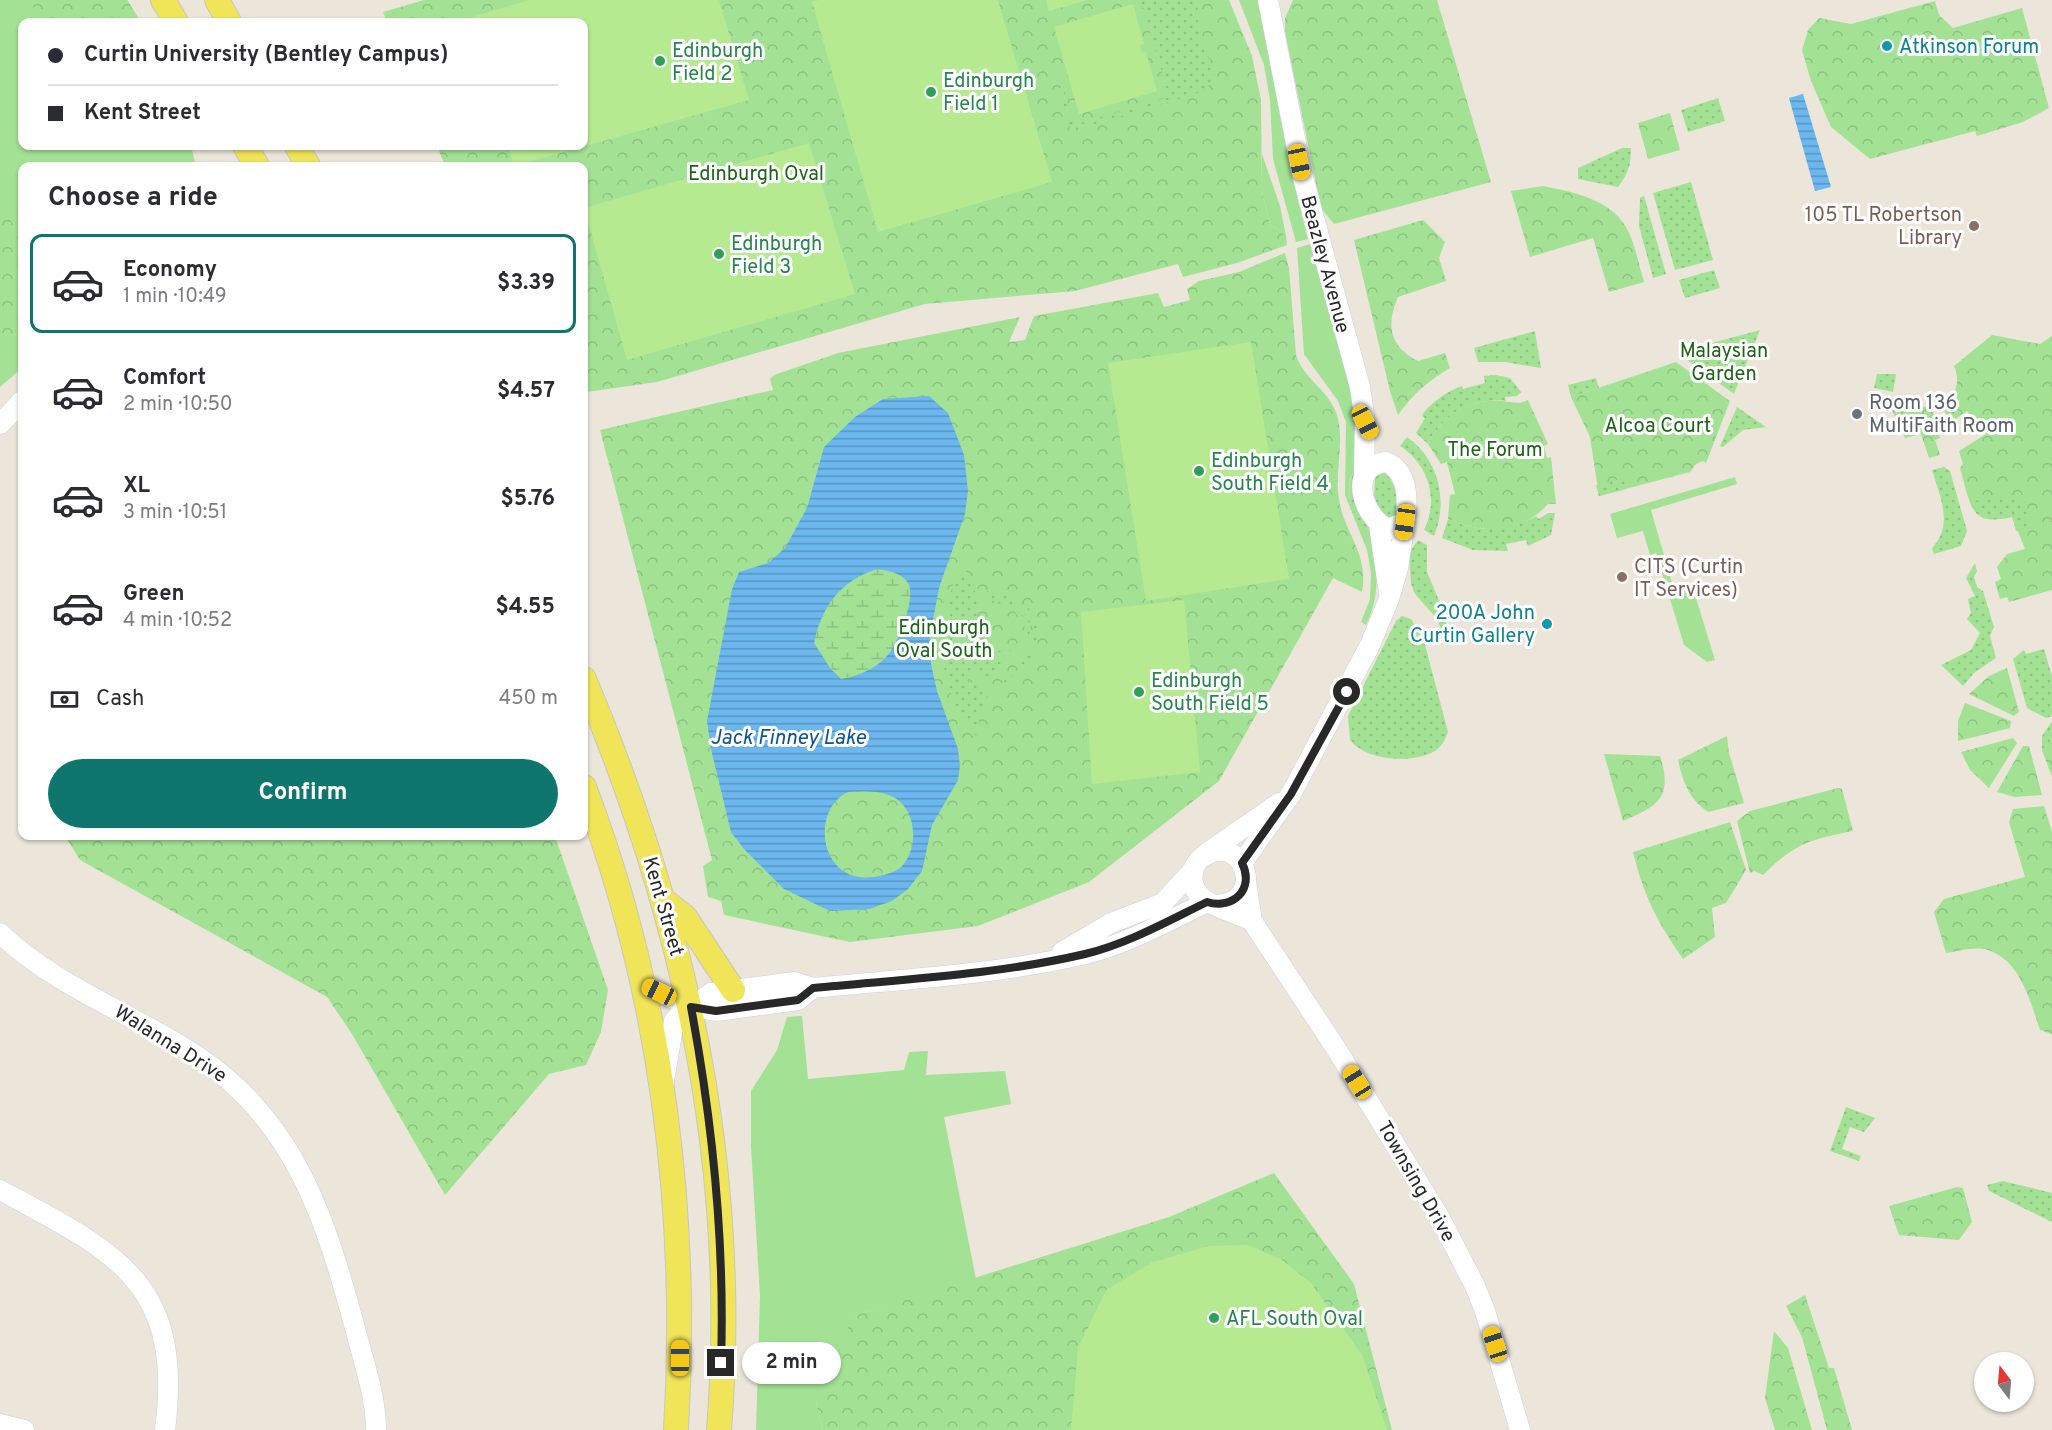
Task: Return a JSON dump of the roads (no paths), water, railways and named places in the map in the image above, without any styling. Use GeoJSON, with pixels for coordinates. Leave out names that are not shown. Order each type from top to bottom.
{"type":"FeatureCollection","features":[{"type":"Feature","properties":{"kind":"main road"},"geometry":{"type":"LineString","coordinates":[[163,0],[174,18]]}},
{"type":"Feature","properties":{"kind":"main road"},"geometry":{"type":"LineString","coordinates":[[217,0],[227,18]]}},
{"type":"Feature","properties":{"kind":"main road","name":"Kent Street"},"geometry":{"type":"LineString","coordinates":[[588,689],[628,792],[663,900],[691,1007],[709,1121],[719,1216],[722,1321],[719,1430]]}},
{"type":"Feature","properties":{"kind":"main road","name":"Kent Street"},"geometry":{"type":"LineString","coordinates":[[588,799],[609,859],[643,984],[663,1087],[670,1144],[680,1275],[676,1430]]}},
{"type":"Feature","properties":{"kind":"main road"},"geometry":{"type":"LineString","coordinates":[[663,900],[685,917],[734,990]]}},
{"type":"Feature","properties":{"kind":"street","name":"Beazley Avenue"},"geometry":{"type":"LineString","coordinates":[[1268,0],[1302,174],[1357,372],[1365,422],[1365,504],[1379,525],[1389,599]]}},
{"type":"Feature","properties":{"kind":"street"},"geometry":{"type":"LineString","coordinates":[[0,424],[18,405]]}},
{"type":"Feature","properties":{"kind":"street","name":"Beazley Avenue"},"geometry":{"type":"LineString","coordinates":[[1244,873],[1347,692],[1389,599],[1398,568],[1407,491],[1391,464],[1382,454],[1365,422]]}},
{"type":"Feature","properties":{"kind":"street"},"geometry":{"type":"LineString","coordinates":[[1364,472],[1377,463],[1391,464]]}},
{"type":"Feature","properties":{"kind":"street"},"geometry":{"type":"LineString","coordinates":[[1379,525],[1389,529],[1405,522]]}},
{"type":"Feature","properties":{"kind":"street","name":"Beazley Avenue"},"geometry":{"type":"LineString","coordinates":[[1207,854],[1291,794]]}},
{"type":"Feature","properties":{"kind":"street"},"geometry":{"type":"LineString","coordinates":[[663,1087],[674,1021],[711,993],[794,982],[813,988],[948,978],[1041,962],[1087,954],[1211,904],[1232,902],[1239,897],[1244,873],[1230,853],[1215,851],[1207,854],[1163,903],[1111,923],[1082,942],[1041,962]]}},
{"type":"Feature","properties":{"kind":"street"},"geometry":{"type":"LineString","coordinates":[[1193,870],[1194,889],[1211,904],[1252,921]]}},
{"type":"Feature","properties":{"kind":"street","name":"Townsing Drive"},"geometry":{"type":"LineString","coordinates":[[1244,873],[1252,921],[1402,1153],[1445,1227],[1485,1311],[1520,1430]]}},
{"type":"Feature","properties":{"kind":"street","name":"Walanna Drive"},"geometry":{"type":"LineString","coordinates":[[0,933],[39,965],[170,1039],[233,1082],[262,1113],[298,1166],[320,1211],[370,1387],[376,1430]]}},
{"type":"Feature","properties":{"kind":"street"},"geometry":{"type":"LineString","coordinates":[[643,984],[691,1007],[716,1011],[798,1000],[813,988]]}},
{"type":"Feature","properties":{"kind":"street"},"geometry":{"type":"LineString","coordinates":[[0,1190],[103,1248],[130,1272],[162,1330],[168,1353],[170,1375],[165,1430]]}},
{"type":"Feature","properties":{"kind":"street"},"geometry":{"type":"LineString","coordinates":[[0,1424],[24,1430]]}},
{"type":"Feature","properties":{"kind":"water"},"geometry":{"type":"Polygon","coordinates":[[[1803,94],[1831,187],[1815,191],[1789,98],[1803,94]]]}},
{"type":"Feature","properties":{"kind":"water","name":"Jack Finney Lake"},"geometry":{"type":"Polygon","coordinates":[[[929,396],[948,413],[964,455],[968,491],[965,514],[939,588],[930,637],[931,664],[937,691],[958,749],[960,766],[958,780],[932,825],[922,871],[908,889],[892,901],[869,909],[830,911],[784,889],[744,849],[731,832],[711,749],[707,721],[732,589],[739,572],[768,563],[785,548],[807,508],[824,447],[855,417],[883,399],[929,396]],[[877,569],[853,580],[843,588],[828,606],[817,630],[814,643],[830,668],[841,679],[866,671],[887,656],[908,612],[910,592],[907,581],[900,575],[877,569]],[[848,792],[836,801],[828,815],[825,830],[826,846],[833,860],[843,871],[859,877],[879,876],[898,869],[903,865],[912,847],[912,826],[905,807],[898,800],[884,793],[848,792]]]}},
{"type":"Feature","properties":{"kind":"place","name":"Atkinson Forum"},"geometry":{"type":"Point","coordinates":[1887,46]}},
{"type":"Feature","properties":{"kind":"place","name":"Edinburgh Field 2"},"geometry":{"type":"Point","coordinates":[660,61]}},
{"type":"Feature","properties":{"kind":"place","name":"Edinburgh Field 1"},"geometry":{"type":"Point","coordinates":[931,92]}},
{"type":"Feature","properties":{"kind":"place","name":"105 TL Robertson Library"},"geometry":{"type":"Point","coordinates":[1974,226]}},
{"type":"Feature","properties":{"kind":"place","name":"Edinburgh Field 3"},"geometry":{"type":"Point","coordinates":[719,254]}},
{"type":"Feature","properties":{"kind":"place","name":"Room 136 MultiFaith Room"},"geometry":{"type":"Point","coordinates":[1857,414]}},
{"type":"Feature","properties":{"kind":"place","name":"Edinburgh South Field 4"},"geometry":{"type":"Point","coordinates":[1199,471]}},
{"type":"Feature","properties":{"kind":"place","name":"CITS (Curtin IT Services)"},"geometry":{"type":"Point","coordinates":[1622,577]}},
{"type":"Feature","properties":{"kind":"place","name":"200A John Curtin Gallery"},"geometry":{"type":"Point","coordinates":[1547,624]}},
{"type":"Feature","properties":{"kind":"place","name":"Edinburgh South Field 5"},"geometry":{"type":"Point","coordinates":[1139,692]}},
{"type":"Feature","properties":{"kind":"place","name":"AFL South Oval"},"geometry":{"type":"Point","coordinates":[1214,1318]}},
{"type":"Feature","properties":{"kind":"park label","name":"Edinburgh Oval"},"geometry":{"type":"Point","coordinates":[756,173]}},
{"type":"Feature","properties":{"kind":"park label","name":"Malaysian Garden"},"geometry":{"type":"Point","coordinates":[1724,362]}},
{"type":"Feature","properties":{"kind":"park label","name":"Alcoa Court"},"geometry":{"type":"Point","coordinates":[1658,425]}},
{"type":"Feature","properties":{"kind":"park label","name":"The Forum"},"geometry":{"type":"Point","coordinates":[1495,449]}},
{"type":"Feature","properties":{"kind":"park label","name":"Edinburgh Oval South"},"geometry":{"type":"Point","coordinates":[944,638]}}]}
